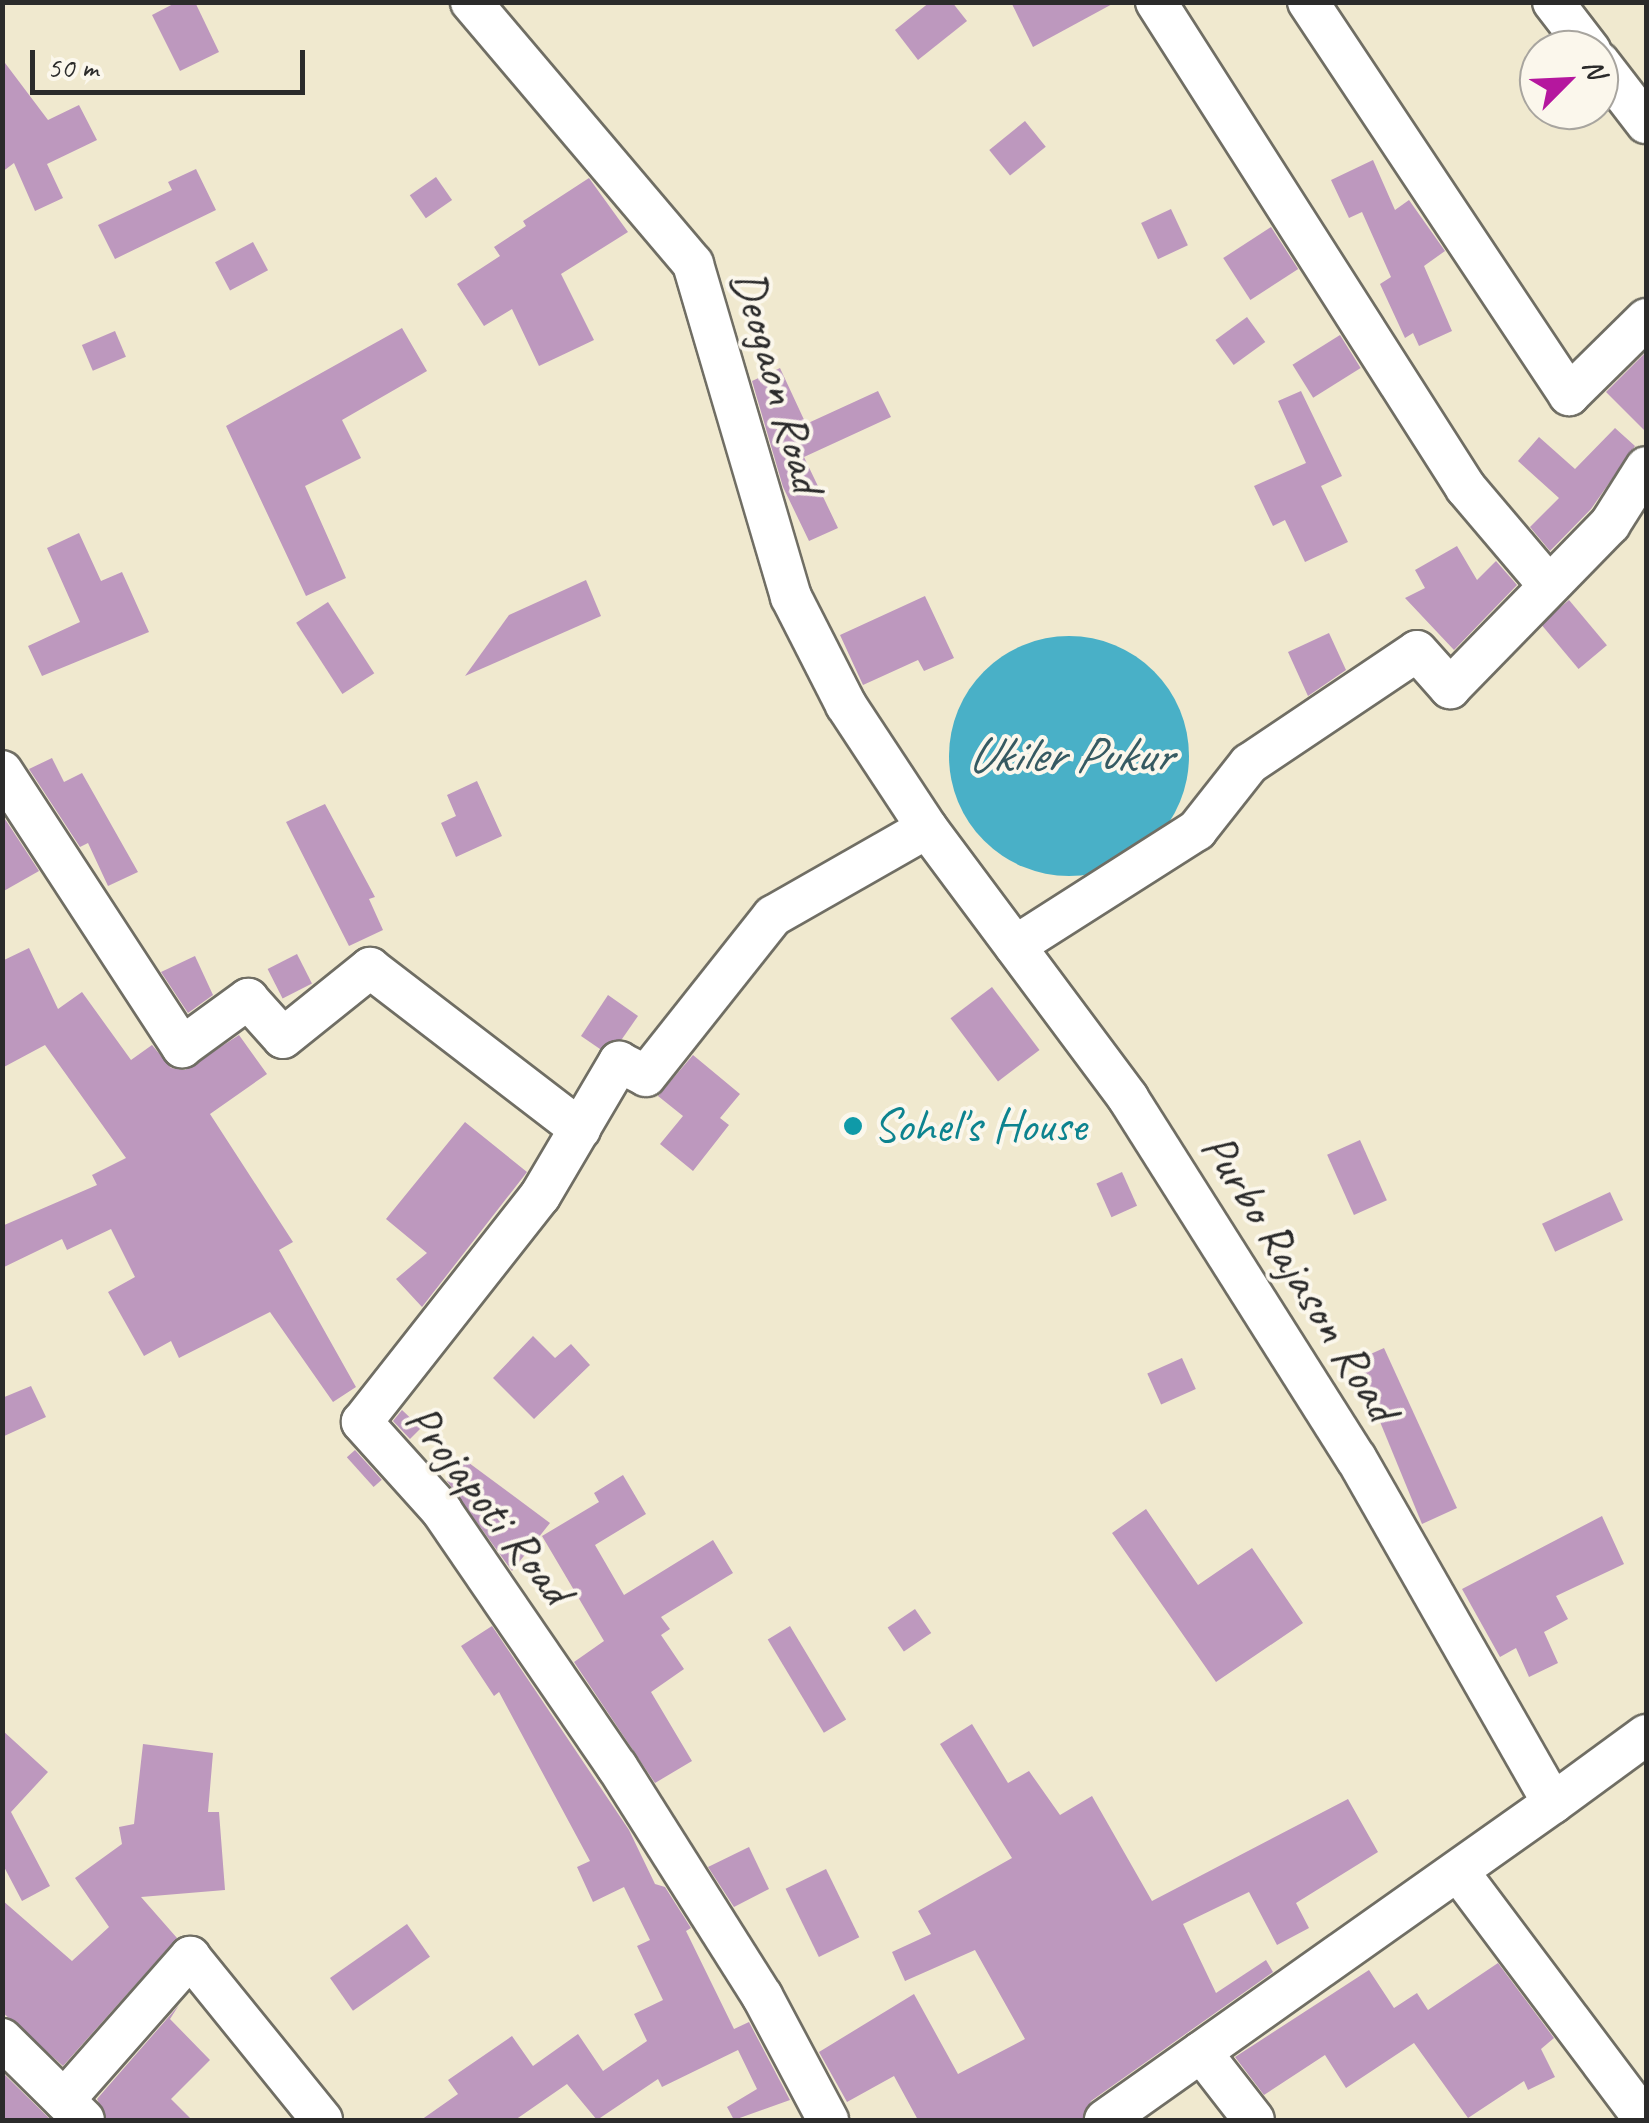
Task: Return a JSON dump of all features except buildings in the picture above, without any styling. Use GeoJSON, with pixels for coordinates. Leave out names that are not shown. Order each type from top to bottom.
{"type":"FeatureCollection","features":[{"type":"Feature","properties":{"kind":"street","name":"Deogaon Road"},"geometry":{"type":"LineString","coordinates":[[471,2],[693,264],[791,597],[846,704],[927,828]]}},
{"type":"Feature","properties":{"kind":"street"},"geometry":{"type":"LineString","coordinates":[[1156,2],[1466,488],[1549,586]]}},
{"type":"Feature","properties":{"kind":"street"},"geometry":{"type":"LineString","coordinates":[[1308,2],[1569,396],[1646,319]]}},
{"type":"Feature","properties":{"kind":"street"},"geometry":{"type":"LineString","coordinates":[[1554,2],[1575,30]]}},
{"type":"Feature","properties":{"kind":"street"},"geometry":{"type":"LineString","coordinates":[[1619,88],[1646,123]]}},
{"type":"Feature","properties":{"kind":"street"},"geometry":{"type":"LineString","coordinates":[[1015,946],[1197,830],[1249,764],[1417,651],[1450,688],[1610,524],[1646,467]]}},
{"type":"Feature","properties":{"kind":"street"},"geometry":{"type":"LineString","coordinates":[[2,771],[182,1047],[248,999],[283,1038],[370,968],[580,1129]]}},
{"type":"Feature","properties":{"kind":"street","name":"Purbo Rajason Road"},"geometry":{"type":"LineString","coordinates":[[927,828],[1128,1098],[1356,1458],[1554,1803]]}},
{"type":"Feature","properties":{"kind":"street","name":"Projapoti Road"},"geometry":{"type":"LineString","coordinates":[[828,2120],[762,1996],[606,1751],[442,1511],[362,1422],[540,1196],[620,1062],[646,1076],[773,916],[927,828]]}},
{"type":"Feature","properties":{"kind":"street"},"geometry":{"type":"LineString","coordinates":[[1105,2120],[1646,1735]]}},
{"type":"Feature","properties":{"kind":"street"},"geometry":{"type":"LineString","coordinates":[[1458,1870],[1646,2120]]}},
{"type":"Feature","properties":{"kind":"street"},"geometry":{"type":"LineString","coordinates":[[2,2039],[74,2110],[190,1957],[322,2120]]}},
{"type":"Feature","properties":{"kind":"street"},"geometry":{"type":"LineString","coordinates":[[1201,2052],[1254,2120]]}},
{"type":"Feature","properties":{"kind":"water","name":"Ukiler Pukur"},"geometry":{"type":"Polygon","coordinates":[[[1069,636],[1115,645],[1154,671],[1180,710],[1189,756],[1180,802],[1154,841],[1115,867],[1069,876],[1023,867],[984,841],[958,802],[949,756],[958,710],[984,671],[1023,645],[1069,636]]]}},
{"type":"Feature","properties":{"kind":"place","name":"Sohel's House"},"geometry":{"type":"Point","coordinates":[853,1126]}}]}
